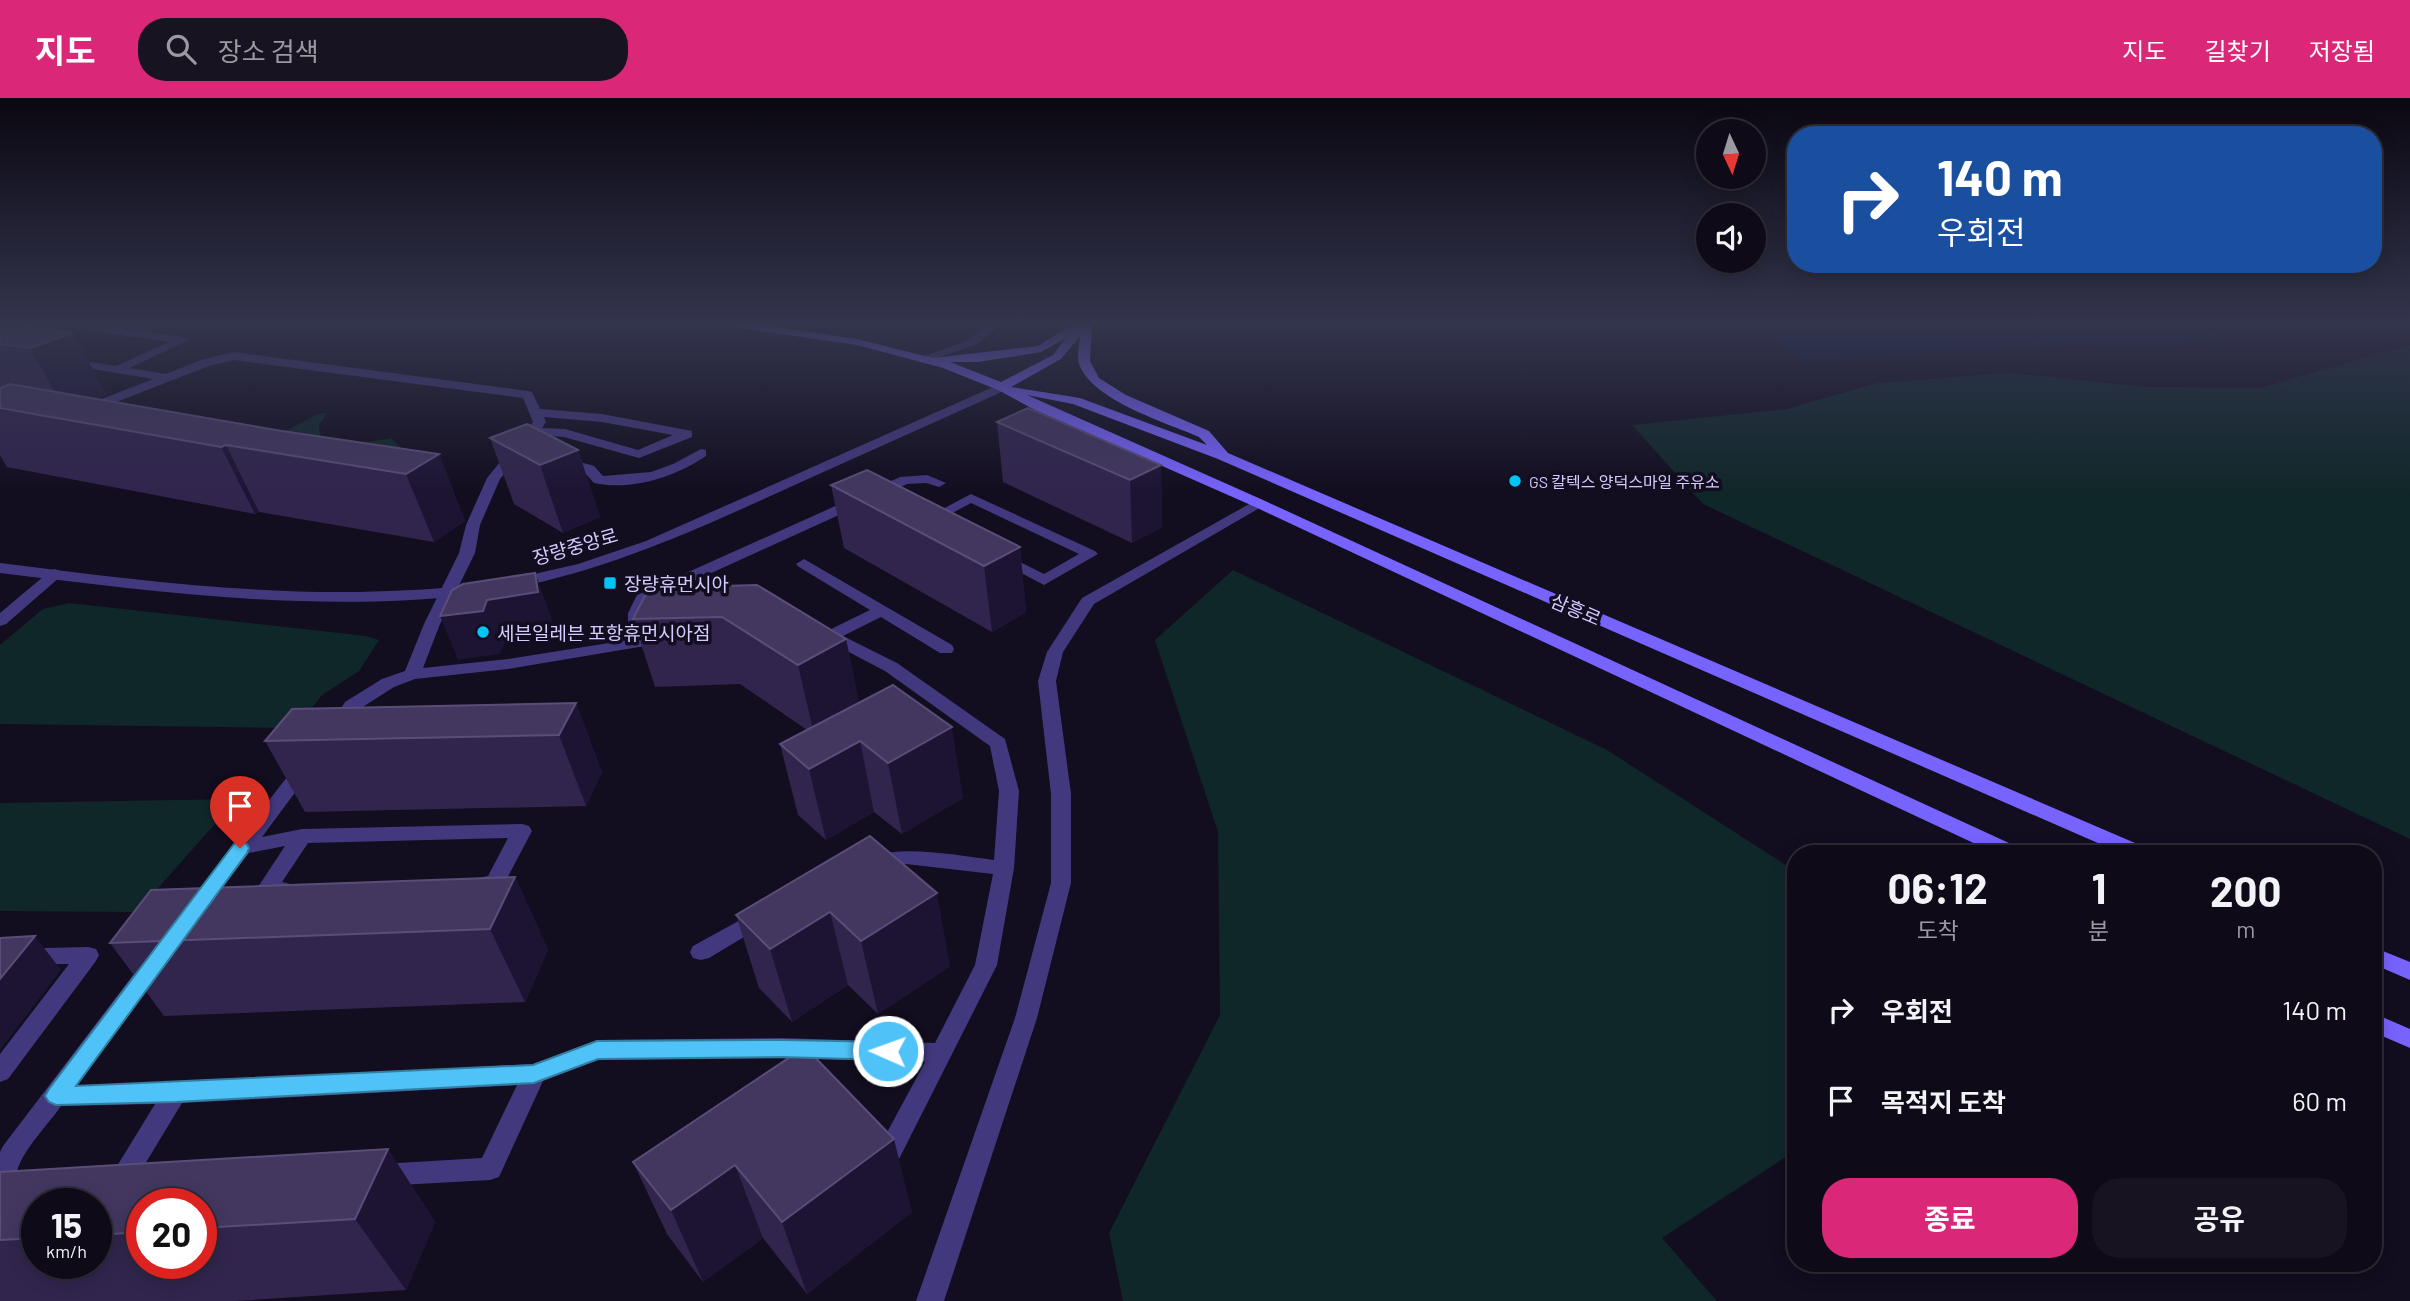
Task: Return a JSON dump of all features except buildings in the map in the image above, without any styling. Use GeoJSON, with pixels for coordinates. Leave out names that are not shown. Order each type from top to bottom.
{"type":"FeatureCollection","features":[{"type":"Feature","properties":{"kind":"main road"},"geometry":{"type":"LineString","coordinates":[[982,380],[1002,387],[1015,380]]}},
{"type":"Feature","properties":{"kind":"main road"},"geometry":{"type":"LineString","coordinates":[[1094,380],[1122,398],[1204,433],[1223,456]]}},
{"type":"Feature","properties":{"kind":"main road","name":"삼흥로"},"geometry":{"type":"LineString","coordinates":[[1002,387],[1076,401],[1223,456],[2121,845]]}},
{"type":"Feature","properties":{"kind":"main road","name":"삼흥로"},"geometry":{"type":"LineString","coordinates":[[1002,387],[1039,407],[1258,503],[1996,845]]}},
{"type":"Feature","properties":{"kind":"main road"},"geometry":{"type":"LineString","coordinates":[[2382,959],[2410,971]]}},
{"type":"Feature","properties":{"kind":"main road"},"geometry":{"type":"LineString","coordinates":[[2382,1026],[2410,1039]]}},
{"type":"Feature","properties":{"kind":"street"},"geometry":{"type":"LineString","coordinates":[[75,414],[162,380]]}},
{"type":"Feature","properties":{"kind":"street"},"geometry":{"type":"LineString","coordinates":[[412,674],[432,624],[467,553],[473,525],[494,478],[517,456],[531,431],[540,422],[527,395],[415,380]]}},
{"type":"Feature","properties":{"kind":"street","name":"장량중앙로"},"geometry":{"type":"LineString","coordinates":[[0,568],[291,598],[449,593],[548,578],[617,558],[690,528],[1002,387]]}},
{"type":"Feature","properties":{"kind":"street"},"geometry":{"type":"LineString","coordinates":[[531,431],[565,433],[639,454],[687,434],[601,418],[535,412]]}},
{"type":"Feature","properties":{"kind":"street"},"geometry":{"type":"LineString","coordinates":[[550,458],[589,470],[599,480],[629,481],[683,467],[701,453]]}},
{"type":"Feature","properties":{"kind":"street"},"geometry":{"type":"LineString","coordinates":[[636,643],[636,613],[643,598],[905,480],[927,479],[939,483]]}},
{"type":"Feature","properties":{"kind":"street"},"geometry":{"type":"LineString","coordinates":[[872,494],[894,505]]}},
{"type":"Feature","properties":{"kind":"street"},"geometry":{"type":"LineString","coordinates":[[927,521],[971,498],[1090,554],[1044,580],[986,551]]}},
{"type":"Feature","properties":{"kind":"street"},"geometry":{"type":"LineString","coordinates":[[930,1301],[1026,1018],[1061,883],[1061,794],[1047,681],[1055,652],[1088,601],[1258,503]]}},
{"type":"Feature","properties":{"kind":"street"},"geometry":{"type":"LineString","coordinates":[[804,564],[946,649]]}},
{"type":"Feature","properties":{"kind":"street"},"geometry":{"type":"LineString","coordinates":[[0,621],[55,574]]}},
{"type":"Feature","properties":{"kind":"street"},"geometry":{"type":"LineString","coordinates":[[832,635],[882,610]]}},
{"type":"Feature","properties":{"kind":"street"},"geometry":{"type":"LineString","coordinates":[[811,630],[832,635],[891,667],[999,743],[1009,791],[1004,868],[986,965],[890,1151]]}},
{"type":"Feature","properties":{"kind":"street"},"geometry":{"type":"LineString","coordinates":[[184,923],[351,706],[388,683],[412,674],[508,664],[686,635]]}},
{"type":"Feature","properties":{"kind":"street"},"geometry":{"type":"LineString","coordinates":[[327,740],[366,726]]}},
{"type":"Feature","properties":{"kind":"street"},"geometry":{"type":"LineString","coordinates":[[240,848],[302,836],[522,831],[495,883],[454,884]]}},
{"type":"Feature","properties":{"kind":"street"},"geometry":{"type":"LineString","coordinates":[[302,836],[266,890],[306,889]]}},
{"type":"Feature","properties":{"kind":"street"},"geometry":{"type":"LineString","coordinates":[[858,864],[906,857],[1004,868]]}},
{"type":"Feature","properties":{"kind":"street"},"geometry":{"type":"LineString","coordinates":[[701,952],[780,906]]}},
{"type":"Feature","properties":{"kind":"street"},"geometry":{"type":"LineString","coordinates":[[16,1215],[2,1186],[3,1169],[168,945]]}},
{"type":"Feature","properties":{"kind":"street"},"geometry":{"type":"LineString","coordinates":[[0,957],[88,955],[0,1072]]}},
{"type":"Feature","properties":{"kind":"street"},"geometry":{"type":"LineString","coordinates":[[56,1096],[175,1093],[534,1074],[597,1050],[781,1048],[942,1053]]}},
{"type":"Feature","properties":{"kind":"street"},"geometry":{"type":"LineString","coordinates":[[773,1072],[781,1048]]}},
{"type":"Feature","properties":{"kind":"street"},"geometry":{"type":"LineString","coordinates":[[352,1176],[490,1169],[534,1074]]}},
{"type":"Feature","properties":{"kind":"street"},"geometry":{"type":"LineString","coordinates":[[144,1186],[117,1188],[175,1093]]}},
{"type":"Feature","properties":{"kind":"green space"},"geometry":{"type":"Polygon","coordinates":[[[1915,380],[2080,380],[2148,387],[2260,388],[2287,380],[2410,380],[2410,839],[1703,504],[1632,425],[1787,409],[1877,383],[1915,380]]]}},
{"type":"Feature","properties":{"kind":"green space"},"geometry":{"type":"Polygon","coordinates":[[[327,413],[319,425],[321,441],[357,444],[391,438],[403,450],[242,454],[318,414],[327,413]]]}},
{"type":"Feature","properties":{"kind":"green space"},"geometry":{"type":"Polygon","coordinates":[[[1233,570],[1607,750],[1787,866],[1787,1156],[1662,1238],[1717,1301],[1123,1301],[1109,1233],[1220,1015],[1218,832],[1155,640],[1233,570]]]}},
{"type":"Feature","properties":{"kind":"green space"},"geometry":{"type":"Polygon","coordinates":[[[69,603],[366,636],[379,640],[359,671],[322,695],[296,728],[0,724],[0,645],[43,609],[69,603]]]}},
{"type":"Feature","properties":{"kind":"green space"},"geometry":{"type":"Polygon","coordinates":[[[237,799],[137,912],[0,911],[0,803],[237,799]]]}},
{"type":"Feature","properties":{"kind":"place","name":"GS 칼텍스 양덕스마일 주유소"},"geometry":{"type":"Point","coordinates":[1515,481]}},
{"type":"Feature","properties":{"kind":"place","name":"장량휴먼시아"},"geometry":{"type":"Point","coordinates":[610,583]}},
{"type":"Feature","properties":{"kind":"place","name":"세븐일레븐 포항휴먼시아점"},"geometry":{"type":"Point","coordinates":[483,632]}},
{"type":"Feature","properties":{"kind":"route"},"geometry":{"type":"LineString","coordinates":[[240,848],[56,1096],[175,1093],[534,1074],[597,1050],[781,1048],[888,1051]]}}]}
